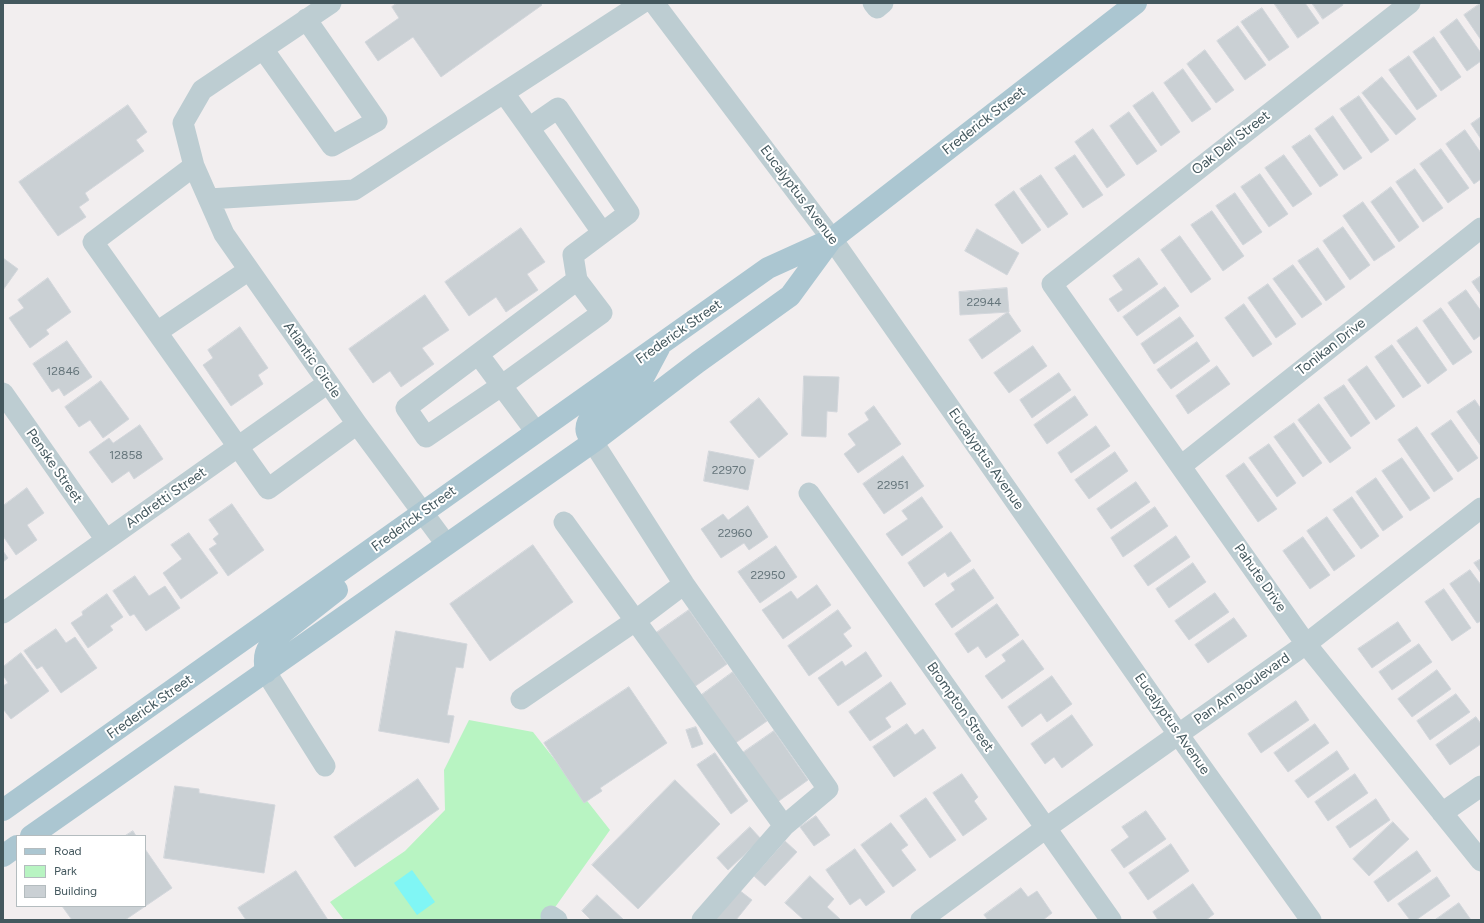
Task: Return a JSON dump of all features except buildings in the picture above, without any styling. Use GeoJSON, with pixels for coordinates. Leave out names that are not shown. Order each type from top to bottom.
{"type":"FeatureCollection","features":[{"type":"Feature","properties":{"kind":"main road","name":"Frederick Street"},"geometry":{"type":"LineString","coordinates":[[3,810],[768,268],[832,239],[1136,3]]}},
{"type":"Feature","properties":{"kind":"main road","name":"Frederick Street"},"geometry":{"type":"LineString","coordinates":[[32,835],[593,442],[698,362],[790,296],[832,239]]}},
{"type":"Feature","properties":{"kind":"main road"},"geometry":{"type":"LineString","coordinates":[[593,442],[586,433],[585,427],[588,422],[636,387],[643,378],[662,344]]}},
{"type":"Feature","properties":{"kind":"main road"},"geometry":{"type":"LineString","coordinates":[[266,672],[264,658],[268,646],[277,637],[331,596],[339,585],[342,570]]}},
{"type":"Feature","properties":{"kind":"main road"},"geometry":{"type":"LineString","coordinates":[[3,856],[16,847]]}},
{"type":"Feature","properties":{"kind":"street","name":"Atlantic Circle"},"geometry":{"type":"LineString","coordinates":[[331,3],[202,90],[183,123],[194,166],[224,234],[357,424],[446,544]]}},
{"type":"Feature","properties":{"kind":"street"},"geometry":{"type":"LineString","coordinates":[[209,199],[354,190],[642,3]]}},
{"type":"Feature","properties":{"kind":"street","name":"Eucalyptus Avenue"},"geometry":{"type":"LineString","coordinates":[[654,3],[832,239],[1178,734],[1311,920]]}},
{"type":"Feature","properties":{"kind":"street"},"geometry":{"type":"LineString","coordinates":[[873,3],[877,8],[883,3]]}},
{"type":"Feature","properties":{"kind":"street","name":"Oak Dell Street"},"geometry":{"type":"LineString","coordinates":[[1052,284],[1410,3]]}},
{"type":"Feature","properties":{"kind":"street"},"geometry":{"type":"LineString","coordinates":[[262,49],[332,146],[377,121],[306,19]]}},
{"type":"Feature","properties":{"kind":"street"},"geometry":{"type":"LineString","coordinates":[[504,93],[602,232]]}},
{"type":"Feature","properties":{"kind":"street"},"geometry":{"type":"LineString","coordinates":[[529,128],[558,108],[628,213],[572,255],[577,280],[602,313],[501,386],[426,437],[406,408],[577,280]]}},
{"type":"Feature","properties":{"kind":"street"},"geometry":{"type":"LineString","coordinates":[[194,166],[93,242],[268,489],[357,424]]}},
{"type":"Feature","properties":{"kind":"street","name":"Tonikan Drive"},"geometry":{"type":"LineString","coordinates":[[1180,466],[1481,228]]}},
{"type":"Feature","properties":{"kind":"street"},"geometry":{"type":"LineString","coordinates":[[157,332],[249,270]]}},
{"type":"Feature","properties":{"kind":"street","name":"Pahute Drive"},"geometry":{"type":"LineString","coordinates":[[1052,284],[1306,644],[1481,861]]}},
{"type":"Feature","properties":{"kind":"street"},"geometry":{"type":"LineString","coordinates":[[478,354],[536,432]]}},
{"type":"Feature","properties":{"kind":"street","name":"Andretti Street"},"geometry":{"type":"LineString","coordinates":[[3,613],[328,383]]}},
{"type":"Feature","properties":{"kind":"street","name":"Penske Street"},"geometry":{"type":"LineString","coordinates":[[3,393],[106,540]]}},
{"type":"Feature","properties":{"kind":"street"},"geometry":{"type":"LineString","coordinates":[[593,442],[684,584],[828,789],[784,826],[702,920]]}},
{"type":"Feature","properties":{"kind":"street","name":"Brompton Street"},"geometry":{"type":"LineString","coordinates":[[809,493],[1111,920]]}},
{"type":"Feature","properties":{"kind":"street","name":"Pan Am Boulevard"},"geometry":{"type":"LineString","coordinates":[[922,920],[1046,828],[1306,644],[1481,508]]}},
{"type":"Feature","properties":{"kind":"street"},"geometry":{"type":"LineString","coordinates":[[564,522],[784,826]]}},
{"type":"Feature","properties":{"kind":"street"},"geometry":{"type":"LineString","coordinates":[[521,699],[635,621],[684,584]]}},
{"type":"Feature","properties":{"kind":"street"},"geometry":{"type":"LineString","coordinates":[[266,672],[325,766]]}},
{"type":"Feature","properties":{"kind":"street"},"geometry":{"type":"LineString","coordinates":[[1442,813],[1481,786]]}},
{"type":"Feature","properties":{"kind":"green space"},"geometry":{"type":"Polygon","coordinates":[[[469,720],[533,732],[610,830],[546,920],[344,920],[330,902],[405,851],[445,810],[444,770],[469,720]]]}},
{"type":"Feature","properties":{"kind":"water"},"geometry":{"type":"Polygon","coordinates":[[[412,870],[435,902],[417,915],[394,883],[412,870]]]}}]}
